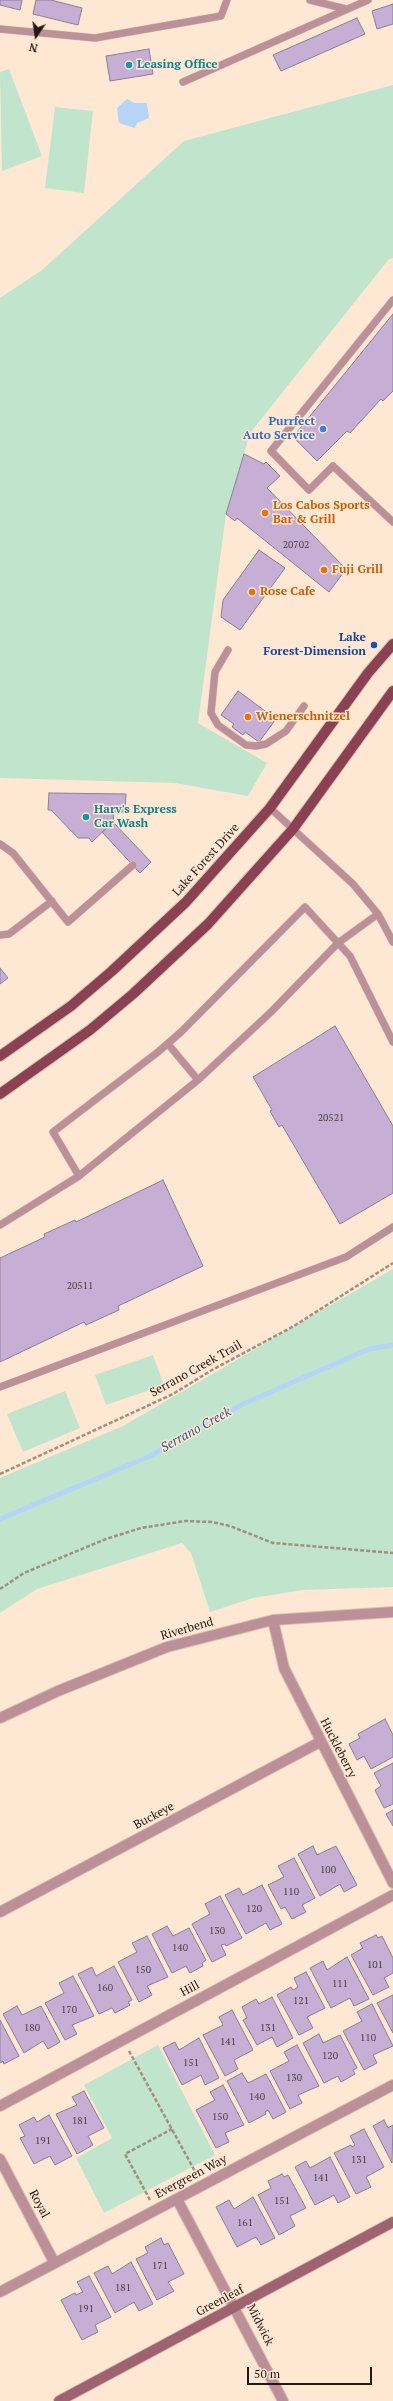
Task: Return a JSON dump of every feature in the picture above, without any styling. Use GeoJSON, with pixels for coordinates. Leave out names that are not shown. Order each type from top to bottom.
{"type":"FeatureCollection","features":[{"type":"Feature","properties":{"kind":"main road","name":"Lake Forest Drive"},"geometry":{"type":"LineString","coordinates":[[0,1056],[71,1006],[112,971],[186,902],[270,808],[368,673],[393,644]]}},
{"type":"Feature","properties":{"kind":"main road"},"geometry":{"type":"LineString","coordinates":[[0,1094],[90,1030],[133,994],[208,924],[293,829],[393,691]]}},
{"type":"Feature","properties":{"kind":"street","name":"Riverbend"},"geometry":{"type":"LineString","coordinates":[[0,1718],[58,1691],[167,1647],[273,1620],[393,1612]]}},
{"type":"Feature","properties":{"kind":"street","name":"Huckleberry"},"geometry":{"type":"LineString","coordinates":[[273,1620],[284,1668],[320,1742],[393,1883]]}},
{"type":"Feature","properties":{"kind":"street","name":"Buckeye"},"geometry":{"type":"LineString","coordinates":[[0,1912],[320,1742]]}},
{"type":"Feature","properties":{"kind":"street","name":"Hill"},"geometry":{"type":"LineString","coordinates":[[0,2106],[393,1895]]}},
{"type":"Feature","properties":{"kind":"street","name":"Evergreen Way"},"geometry":{"type":"LineString","coordinates":[[0,2292],[54,2262],[393,2085]]}},
{"type":"Feature","properties":{"kind":"street","name":"Royal"},"geometry":{"type":"LineString","coordinates":[[0,2159],[54,2262]]}},
{"type":"Feature","properties":{"kind":"street","name":"Midwick"},"geometry":{"type":"LineString","coordinates":[[177,2199],[236,2308],[283,2401]]}},
{"type":"Feature","properties":{"kind":"street","name":"Greenleaf"},"geometry":{"type":"LineString","coordinates":[[59,2401],[236,2308],[393,2222]]}},
{"type":"Feature","properties":{"kind":"lane"},"geometry":{"type":"LineString","coordinates":[[0,29],[95,38],[221,16],[227,0]]}},
{"type":"Feature","properties":{"kind":"lane"},"geometry":{"type":"LineString","coordinates":[[310,0],[346,9]]}},
{"type":"Feature","properties":{"kind":"lane"},"geometry":{"type":"LineString","coordinates":[[183,82],[368,0]]}},
{"type":"Feature","properties":{"kind":"lane"},"geometry":{"type":"LineString","coordinates":[[393,300],[271,451],[309,490],[333,466],[393,522]]}},
{"type":"Feature","properties":{"kind":"lane"},"geometry":{"type":"LineString","coordinates":[[228,650],[215,672],[212,713],[218,725],[246,745],[256,746],[266,744],[286,730],[304,706]]}},
{"type":"Feature","properties":{"kind":"lane"},"geometry":{"type":"LineString","coordinates":[[270,808],[353,884],[378,914],[393,942]]}},
{"type":"Feature","properties":{"kind":"lane"},"geometry":{"type":"LineString","coordinates":[[0,844],[13,853],[68,922],[133,865]]}},
{"type":"Feature","properties":{"kind":"lane"},"geometry":{"type":"LineString","coordinates":[[0,935],[9,934],[52,901]]}},
{"type":"Feature","properties":{"kind":"lane"},"geometry":{"type":"LineString","coordinates":[[79,1176],[53,1132],[168,1044],[304,907],[350,956],[393,1042]]}},
{"type":"Feature","properties":{"kind":"lane"},"geometry":{"type":"LineString","coordinates":[[1,1222],[79,1176],[198,1080],[271,1012],[338,943],[378,914]]}},
{"type":"Feature","properties":{"kind":"lane"},"geometry":{"type":"LineString","coordinates":[[168,1044],[198,1080]]}},
{"type":"Feature","properties":{"kind":"lane"},"geometry":{"type":"LineString","coordinates":[[0,1387],[346,1257],[393,1227]]}},
{"type":"Feature","properties":{"kind":"path","name":"Serrano Creek Trail"},"geometry":{"type":"LineString","coordinates":[[0,1474],[173,1394],[212,1370],[294,1326],[393,1263]]}},
{"type":"Feature","properties":{"kind":"path"},"geometry":{"type":"LineString","coordinates":[[0,1590],[24,1573],[106,1539],[141,1528],[185,1521],[212,1522],[230,1526],[272,1543],[393,1553]]}},
{"type":"Feature","properties":{"kind":"path"},"geometry":{"type":"LineString","coordinates":[[123,2040],[203,2185]]}},
{"type":"Feature","properties":{"kind":"path"},"geometry":{"type":"LineString","coordinates":[[155,2210],[125,2154],[172,2129]]}},
{"type":"Feature","properties":{"kind":"green space"},"geometry":{"type":"Polygon","coordinates":[[[9,69],[42,156],[2,171],[0,72],[9,69]]]}},
{"type":"Feature","properties":{"kind":"green space"},"geometry":{"type":"Polygon","coordinates":[[[393,85],[393,258],[389,259],[250,433],[226,514],[198,723],[267,763],[248,796],[175,783],[0,778],[0,298],[42,270],[184,141],[393,85]]]}},
{"type":"Feature","properties":{"kind":"green space"},"geometry":{"type":"Polygon","coordinates":[[[55,107],[93,111],[84,193],[45,188],[55,107]]]}},
{"type":"Feature","properties":{"kind":"green space"},"geometry":{"type":"Polygon","coordinates":[[[393,1269],[393,1587],[303,1590],[253,1598],[210,1612],[191,1553],[182,1543],[37,1589],[0,1613],[0,1478],[123,1426],[393,1269]]]}},
{"type":"Feature","properties":{"kind":"green space"},"geometry":{"type":"Polygon","coordinates":[[[153,1355],[164,1385],[106,1405],[95,1375],[153,1355]]]}},
{"type":"Feature","properties":{"kind":"green space"},"geometry":{"type":"Polygon","coordinates":[[[65,1391],[80,1428],[23,1452],[7,1414],[65,1391]]]}},
{"type":"Feature","properties":{"kind":"green space"},"geometry":{"type":"Polygon","coordinates":[[[158,2045],[215,2155],[104,2213],[76,2158],[112,2138],[84,2085],[158,2045]]]}},
{"type":"Feature","properties":{"kind":"water"},"geometry":{"type":"Polygon","coordinates":[[[127,99],[134,103],[147,103],[149,118],[137,123],[135,128],[119,123],[117,108],[127,99]]]}},
{"type":"Feature","properties":{"kind":"building"},"geometry":{"type":"Polygon","coordinates":[[[0,0],[22,0],[20,10],[0,5],[0,0]]]}},
{"type":"Feature","properties":{"kind":"building"},"geometry":{"type":"Polygon","coordinates":[[[36,0],[51,0],[82,8],[78,25],[33,14],[36,0]]]}},
{"type":"Feature","properties":{"kind":"building"},"geometry":{"type":"Polygon","coordinates":[[[393,4],[393,24],[377,29],[372,11],[393,4]]]}},
{"type":"Feature","properties":{"kind":"building"},"geometry":{"type":"Polygon","coordinates":[[[357,18],[365,34],[281,71],[273,55],[357,18]]]}},
{"type":"Feature","properties":{"kind":"building","name":"Leasing Office"},"geometry":{"type":"Polygon","coordinates":[[[149,49],[153,74],[110,81],[106,56],[149,49]]]}},
{"type":"Feature","properties":{"kind":"building"},"geometry":{"type":"Polygon","coordinates":[[[393,314],[393,391],[383,401],[381,399],[350,433],[347,431],[317,461],[293,437],[393,314]]]}},
{"type":"Feature","properties":{"kind":"building"},"geometry":{"type":"Polygon","coordinates":[[[244,454],[264,464],[266,462],[280,476],[267,488],[346,569],[329,592],[237,518],[235,521],[226,514],[244,454]]]}},
{"type":"Feature","properties":{"kind":"building"},"geometry":{"type":"Polygon","coordinates":[[[259,550],[285,568],[240,630],[221,617],[223,600],[259,550]]]}},
{"type":"Feature","properties":{"kind":"building","name":"Wienerschnitzel"},"geometry":{"type":"Polygon","coordinates":[[[238,691],[276,719],[259,742],[245,732],[243,735],[232,727],[234,724],[221,715],[238,691]]]}},
{"type":"Feature","properties":{"kind":"building","name":"Harv's Express Car Wash"},"geometry":{"type":"Polygon","coordinates":[[[49,793],[126,794],[125,812],[114,812],[113,822],[92,842],[89,838],[78,838],[51,810],[48,810],[49,793]]]}},
{"type":"Feature","properties":{"kind":"building"},"geometry":{"type":"Polygon","coordinates":[[[113,822],[151,862],[140,873],[102,832],[113,822]]]}},
{"type":"Feature","properties":{"kind":"building"},"geometry":{"type":"Polygon","coordinates":[[[0,968],[8,978],[0,984],[0,968]]]}},
{"type":"Feature","properties":{"kind":"building"},"geometry":{"type":"Polygon","coordinates":[[[335,1026],[393,1126],[393,1193],[340,1224],[282,1125],[279,1127],[270,1111],[272,1110],[253,1077],[335,1026]]]}},
{"type":"Feature","properties":{"kind":"building"},"geometry":{"type":"Polygon","coordinates":[[[163,1180],[203,1266],[118,1306],[119,1310],[86,1325],[84,1322],[0,1362],[0,1258],[45,1237],[44,1234],[75,1220],[76,1222],[163,1180]]]}},
{"type":"Feature","properties":{"kind":"building"},"geometry":{"type":"Polygon","coordinates":[[[385,1719],[393,1735],[393,1757],[371,1769],[364,1756],[357,1760],[349,1744],[360,1738],[358,1734],[385,1719]]]}},
{"type":"Feature","properties":{"kind":"building"},"geometry":{"type":"Polygon","coordinates":[[[393,1763],[393,1804],[384,1808],[375,1790],[381,1786],[374,1773],[393,1763]]]}},
{"type":"Feature","properties":{"kind":"building"},"geometry":{"type":"Polygon","coordinates":[[[393,1810],[393,1826],[386,1814],[393,1810]]]}},
{"type":"Feature","properties":{"kind":"building"},"geometry":{"type":"Polygon","coordinates":[[[313,1846],[317,1855],[336,1846],[357,1885],[344,1892],[340,1884],[320,1896],[298,1854],[313,1846]]]}},
{"type":"Feature","properties":{"kind":"building"},"geometry":{"type":"Polygon","coordinates":[[[294,1858],[315,1898],[302,1905],[306,1912],[292,1919],[285,1907],[281,1909],[268,1885],[284,1877],[278,1866],[294,1858]]]}},
{"type":"Feature","properties":{"kind":"building"},"geometry":{"type":"Polygon","coordinates":[[[262,1885],[282,1924],[270,1930],[266,1923],[246,1934],[225,1895],[239,1888],[243,1895],[262,1885]]]}},
{"type":"Feature","properties":{"kind":"building"},"geometry":{"type":"Polygon","coordinates":[[[220,1896],[242,1938],[226,1946],[225,1944],[221,1945],[226,1955],[212,1962],[192,1924],[210,1914],[205,1904],[220,1896]]]}},
{"type":"Feature","properties":{"kind":"building"},"geometry":{"type":"Polygon","coordinates":[[[167,1926],[173,1936],[189,1928],[206,1960],[202,1963],[203,1966],[190,1973],[186,1966],[172,1973],[152,1934],[167,1926]]]}},
{"type":"Feature","properties":{"kind":"building"},"geometry":{"type":"Polygon","coordinates":[[[376,1935],[378,1938],[382,1936],[393,1958],[393,1973],[384,1978],[389,1987],[373,1995],[351,1955],[363,1948],[360,1943],[376,1935]]]}},
{"type":"Feature","properties":{"kind":"building"},"geometry":{"type":"Polygon","coordinates":[[[147,1936],[168,1977],[147,1986],[152,1995],[139,2002],[118,1962],[137,1952],[132,1943],[147,1936]]]}},
{"type":"Feature","properties":{"kind":"building"},"geometry":{"type":"Polygon","coordinates":[[[347,1957],[369,1999],[354,2006],[350,1998],[331,2008],[310,1968],[323,1961],[327,1970],[347,1957]]]}},
{"type":"Feature","properties":{"kind":"building"},"geometry":{"type":"Polygon","coordinates":[[[114,1966],[132,2000],[128,2002],[130,2005],[115,2013],[112,2008],[99,2014],[78,1974],[92,1967],[96,1976],[114,1966]]]}},
{"type":"Feature","properties":{"kind":"building"},"geometry":{"type":"Polygon","coordinates":[[[306,1972],[325,2008],[307,2017],[313,2028],[299,2035],[277,1995],[291,1987],[293,1990],[298,1987],[294,1978],[306,1972]]]}},
{"type":"Feature","properties":{"kind":"building"},"geometry":{"type":"Polygon","coordinates":[[[73,1976],[94,2016],[72,2025],[77,2034],[65,2040],[45,2003],[64,1993],[59,1983],[73,1976]]]}},
{"type":"Feature","properties":{"kind":"building"},"geometry":{"type":"Polygon","coordinates":[[[393,1995],[393,2033],[377,2003],[393,1995]]]}},
{"type":"Feature","properties":{"kind":"building"},"geometry":{"type":"Polygon","coordinates":[[[272,1997],[293,2038],[277,2047],[272,2037],[257,2045],[243,2020],[247,2018],[242,2007],[256,1999],[259,2004],[272,1997]]]}},
{"type":"Feature","properties":{"kind":"building"},"geometry":{"type":"Polygon","coordinates":[[[372,2004],[393,2046],[373,2055],[377,2063],[364,2070],[343,2031],[362,2021],[357,2012],[372,2004]]]}},
{"type":"Feature","properties":{"kind":"building"},"geometry":{"type":"Polygon","coordinates":[[[17,2006],[22,2015],[41,2006],[60,2042],[48,2049],[43,2041],[24,2053],[3,2014],[17,2006]]]}},
{"type":"Feature","properties":{"kind":"building"},"geometry":{"type":"Polygon","coordinates":[[[232,2010],[253,2050],[234,2060],[238,2069],[225,2076],[203,2035],[223,2025],[219,2017],[232,2010]]]}},
{"type":"Feature","properties":{"kind":"building"},"geometry":{"type":"Polygon","coordinates":[[[0,2020],[19,2056],[4,2064],[3,2061],[0,2063],[0,2020]]]}},
{"type":"Feature","properties":{"kind":"building"},"geometry":{"type":"Polygon","coordinates":[[[319,2034],[323,2043],[340,2035],[357,2068],[353,2070],[355,2074],[341,2082],[338,2076],[324,2083],[303,2043],[319,2034]]]}},
{"type":"Feature","properties":{"kind":"building"},"geometry":{"type":"Polygon","coordinates":[[[199,2038],[219,2078],[205,2085],[201,2075],[182,2085],[163,2048],[175,2042],[179,2050],[199,2038]]]}},
{"type":"Feature","properties":{"kind":"building"},"geometry":{"type":"Polygon","coordinates":[[[297,2045],[319,2086],[298,2095],[302,2103],[290,2109],[270,2071],[289,2061],[284,2052],[297,2045]]]}},
{"type":"Feature","properties":{"kind":"building"},"geometry":{"type":"Polygon","coordinates":[[[242,2073],[248,2083],[266,2074],[286,2112],[273,2119],[268,2110],[265,2112],[266,2114],[249,2123],[227,2081],[242,2073]]]}},
{"type":"Feature","properties":{"kind":"building"},"geometry":{"type":"Polygon","coordinates":[[[223,2085],[244,2125],[225,2133],[229,2142],[216,2148],[196,2110],[215,2100],[210,2092],[223,2085]]]}},
{"type":"Feature","properties":{"kind":"building"},"geometry":{"type":"Polygon","coordinates":[[[84,2091],[104,2128],[88,2136],[93,2145],[77,2154],[56,2114],[77,2105],[72,2097],[84,2091]]]}},
{"type":"Feature","properties":{"kind":"building"},"geometry":{"type":"Polygon","coordinates":[[[49,2115],[72,2156],[55,2165],[50,2156],[34,2164],[20,2138],[25,2136],[19,2125],[34,2117],[37,2122],[49,2115]]]}},
{"type":"Feature","properties":{"kind":"building"},"geometry":{"type":"Polygon","coordinates":[[[384,2120],[388,2128],[393,2125],[392,2163],[373,2126],[384,2120]]]}},
{"type":"Feature","properties":{"kind":"building"},"geometry":{"type":"Polygon","coordinates":[[[364,2129],[384,2167],[366,2177],[371,2187],[356,2194],[334,2153],[351,2145],[352,2147],[355,2145],[350,2136],[364,2129]]]}},
{"type":"Feature","properties":{"kind":"building"},"geometry":{"type":"Polygon","coordinates":[[[330,2157],[350,2197],[338,2203],[334,2195],[315,2205],[295,2167],[306,2161],[310,2168],[330,2157]]]}},
{"type":"Feature","properties":{"kind":"building"},"geometry":{"type":"Polygon","coordinates":[[[282,2174],[284,2177],[288,2175],[306,2208],[290,2216],[295,2226],[279,2235],[258,2195],[271,2188],[268,2181],[282,2174]]]}},
{"type":"Feature","properties":{"kind":"building"},"geometry":{"type":"Polygon","coordinates":[[[253,2197],[275,2238],[261,2245],[256,2237],[237,2247],[216,2207],[229,2200],[234,2209],[253,2197]]]}},
{"type":"Feature","properties":{"kind":"building"},"geometry":{"type":"Polygon","coordinates":[[[161,2238],[164,2245],[168,2243],[184,2274],[168,2282],[174,2291],[157,2300],[136,2259],[148,2253],[145,2247],[161,2238]]]}},
{"type":"Feature","properties":{"kind":"building"},"geometry":{"type":"Polygon","coordinates":[[[131,2262],[153,2304],[139,2311],[134,2302],[115,2313],[94,2273],[108,2266],[112,2274],[131,2262]]]}},
{"type":"Feature","properties":{"kind":"building"},"geometry":{"type":"Polygon","coordinates":[[[89,2276],[111,2317],[95,2325],[98,2332],[82,2340],[61,2300],[75,2293],[76,2295],[83,2292],[77,2282],[89,2276]]]}},
{"type":"Feature","properties":{"kind":"waterway","name":"Serrano Creek"},"geometry":{"type":"LineString","coordinates":[[0,1519],[148,1457],[243,1404],[369,1349],[393,1345]]}},
{"type":"Feature","properties":{"kind":"place","name":"Leasing Office"},"geometry":{"type":"Point","coordinates":[129,65]}},
{"type":"Feature","properties":{"kind":"place","name":"Purrfect Auto Service"},"geometry":{"type":"Point","coordinates":[323,429]}},
{"type":"Feature","properties":{"kind":"place","name":"Los Cabos Sports Bar & Grill"},"geometry":{"type":"Point","coordinates":[265,513]}},
{"type":"Feature","properties":{"kind":"place","name":"Fuji Grill"},"geometry":{"type":"Point","coordinates":[324,570]}},
{"type":"Feature","properties":{"kind":"place","name":"Rose Cafe"},"geometry":{"type":"Point","coordinates":[252,592]}},
{"type":"Feature","properties":{"kind":"place","name":"Lake Forest-Dimension"},"geometry":{"type":"Point","coordinates":[374,645]}},
{"type":"Feature","properties":{"kind":"place","name":"Wienerschnitzel"},"geometry":{"type":"Point","coordinates":[248,717]}},
{"type":"Feature","properties":{"kind":"place","name":"Harv's Express Car Wash"},"geometry":{"type":"Point","coordinates":[86,817]}}]}
